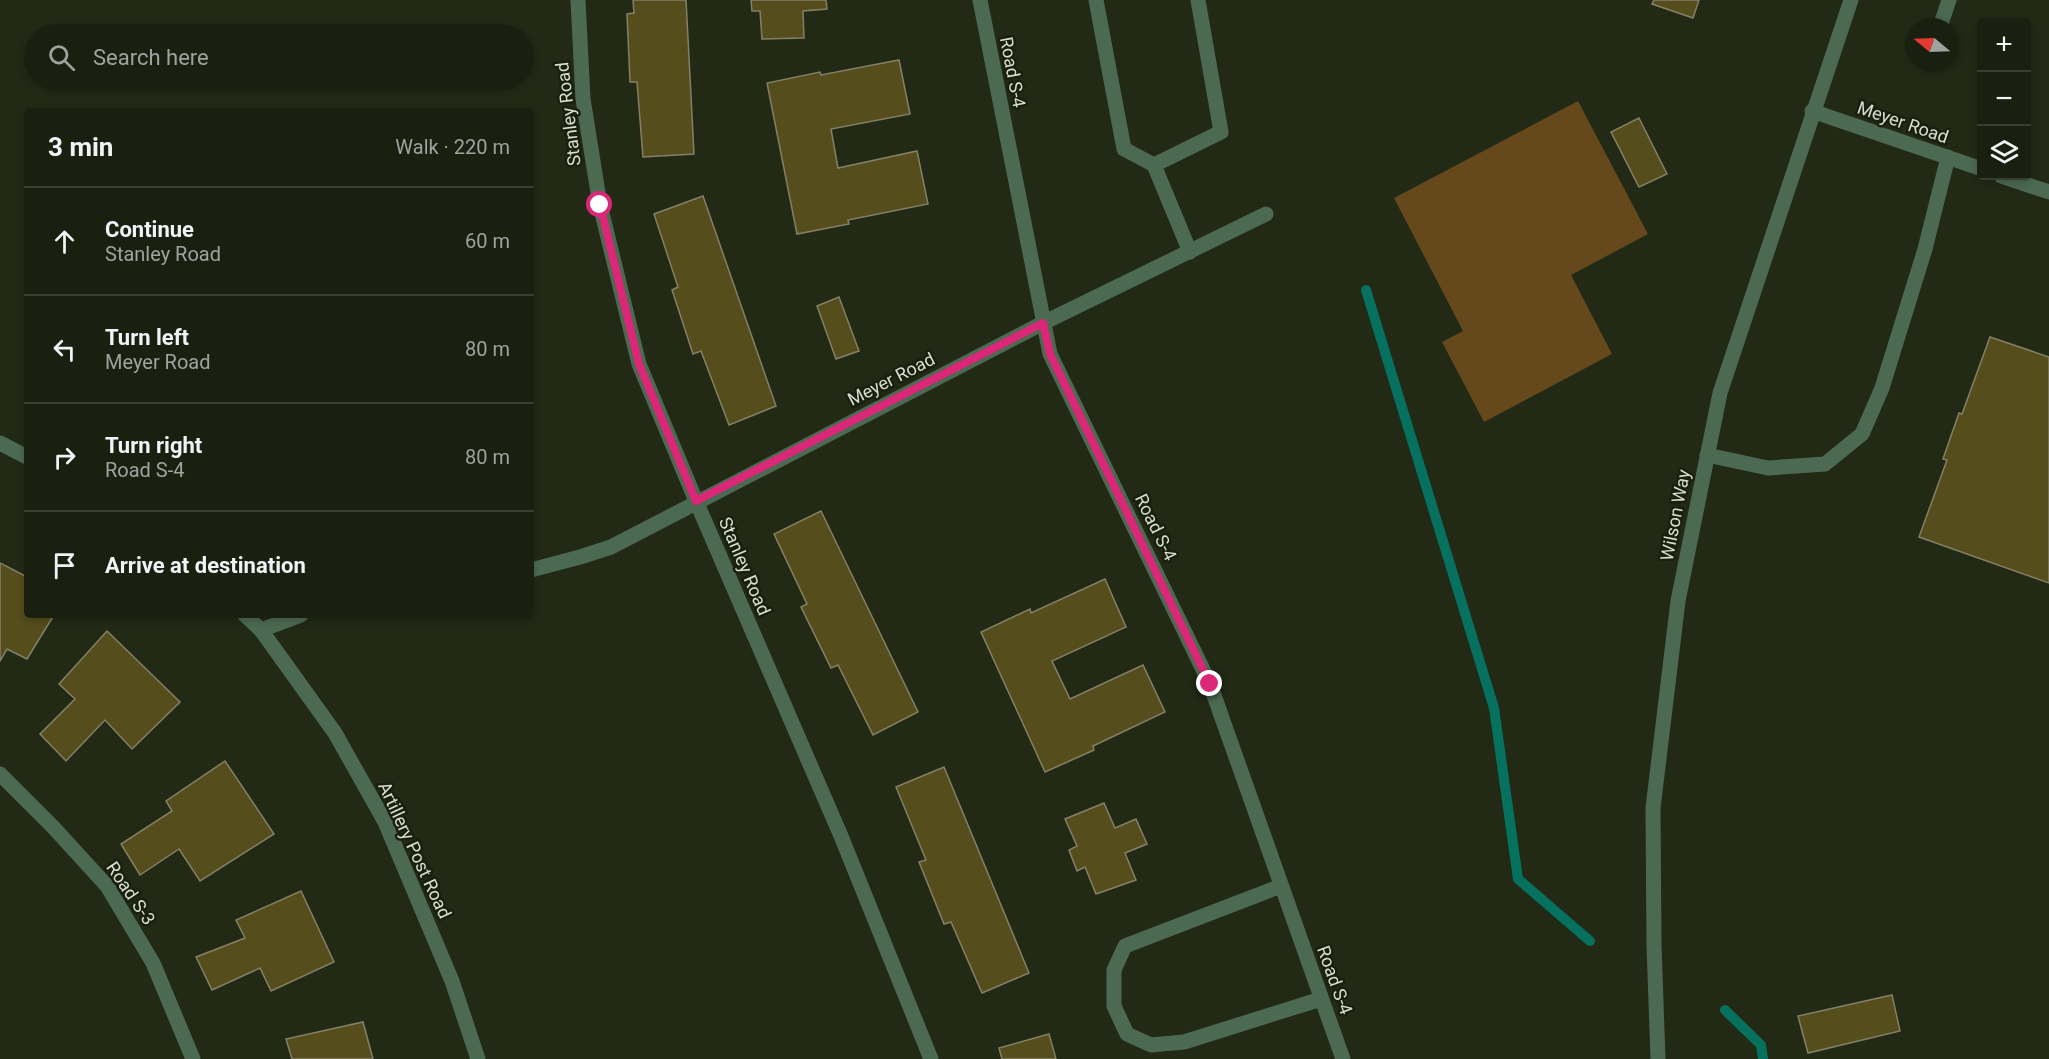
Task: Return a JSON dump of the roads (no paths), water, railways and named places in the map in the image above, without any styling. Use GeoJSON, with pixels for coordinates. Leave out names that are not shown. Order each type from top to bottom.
{"type":"FeatureCollection","features":[{"type":"Feature","properties":{"kind":"street","name":"Stanley Road"},"geometry":{"type":"LineString","coordinates":[[578,0],[583,99],[600,205],[639,364],[841,836],[931,1059]]}},
{"type":"Feature","properties":{"kind":"street","name":"Road S-4"},"geometry":{"type":"LineString","coordinates":[[980,0],[1050,354],[1210,684],[1343,1059]]}},
{"type":"Feature","properties":{"kind":"street"},"geometry":{"type":"LineString","coordinates":[[1096,0],[1124,149],[1154,165],[1190,252]]}},
{"type":"Feature","properties":{"kind":"street"},"geometry":{"type":"LineString","coordinates":[[1154,165],[1221,132],[1198,0]]}},
{"type":"Feature","properties":{"kind":"street","name":"Wilson Way"},"geometry":{"type":"LineString","coordinates":[[1658,1059],[1653,808],[1678,601],[1720,393],[1812,111],[1851,0]]}},
{"type":"Feature","properties":{"kind":"street"},"geometry":{"type":"LineString","coordinates":[[1943,18],[1949,0]]}},
{"type":"Feature","properties":{"kind":"street","name":"Meyer Road"},"geometry":{"type":"LineString","coordinates":[[1812,111],[1977,167]]}},
{"type":"Feature","properties":{"kind":"street"},"geometry":{"type":"LineString","coordinates":[[1707,455],[1768,468],[1825,464],[1862,434],[1882,388],[1925,249],[1948,157]]}},
{"type":"Feature","properties":{"kind":"street"},"geometry":{"type":"LineString","coordinates":[[2013,180],[2049,192]]}},
{"type":"Feature","properties":{"kind":"street","name":"Meyer Road"},"geometry":{"type":"LineString","coordinates":[[534,569],[612,547],[696,501],[1043,323],[1266,214]]}},
{"type":"Feature","properties":{"kind":"street"},"geometry":{"type":"LineString","coordinates":[[0,442],[24,455]]}},
{"type":"Feature","properties":{"kind":"street","name":"Artillery Post Road"},"geometry":{"type":"LineString","coordinates":[[248,618],[261,630],[335,733],[385,822],[452,981],[478,1059]]}},
{"type":"Feature","properties":{"kind":"street"},"geometry":{"type":"LineString","coordinates":[[261,630],[293,618]]}},
{"type":"Feature","properties":{"kind":"street","name":"Road S-3"},"geometry":{"type":"LineString","coordinates":[[0,774],[54,828],[106,886],[153,963],[193,1059]]}},
{"type":"Feature","properties":{"kind":"street"},"geometry":{"type":"LineString","coordinates":[[1281,886],[1125,946],[1114,970],[1114,1006],[1127,1034],[1150,1045],[1184,1042],[1322,999]]}},
{"type":"Feature","properties":{"kind":"waterway"},"geometry":{"type":"LineString","coordinates":[[1366,290],[1494,708],[1518,879],[1590,941]]}},
{"type":"Feature","properties":{"kind":"waterway"},"geometry":{"type":"LineString","coordinates":[[1725,1010],[1761,1045],[1763,1059]]}}]}
